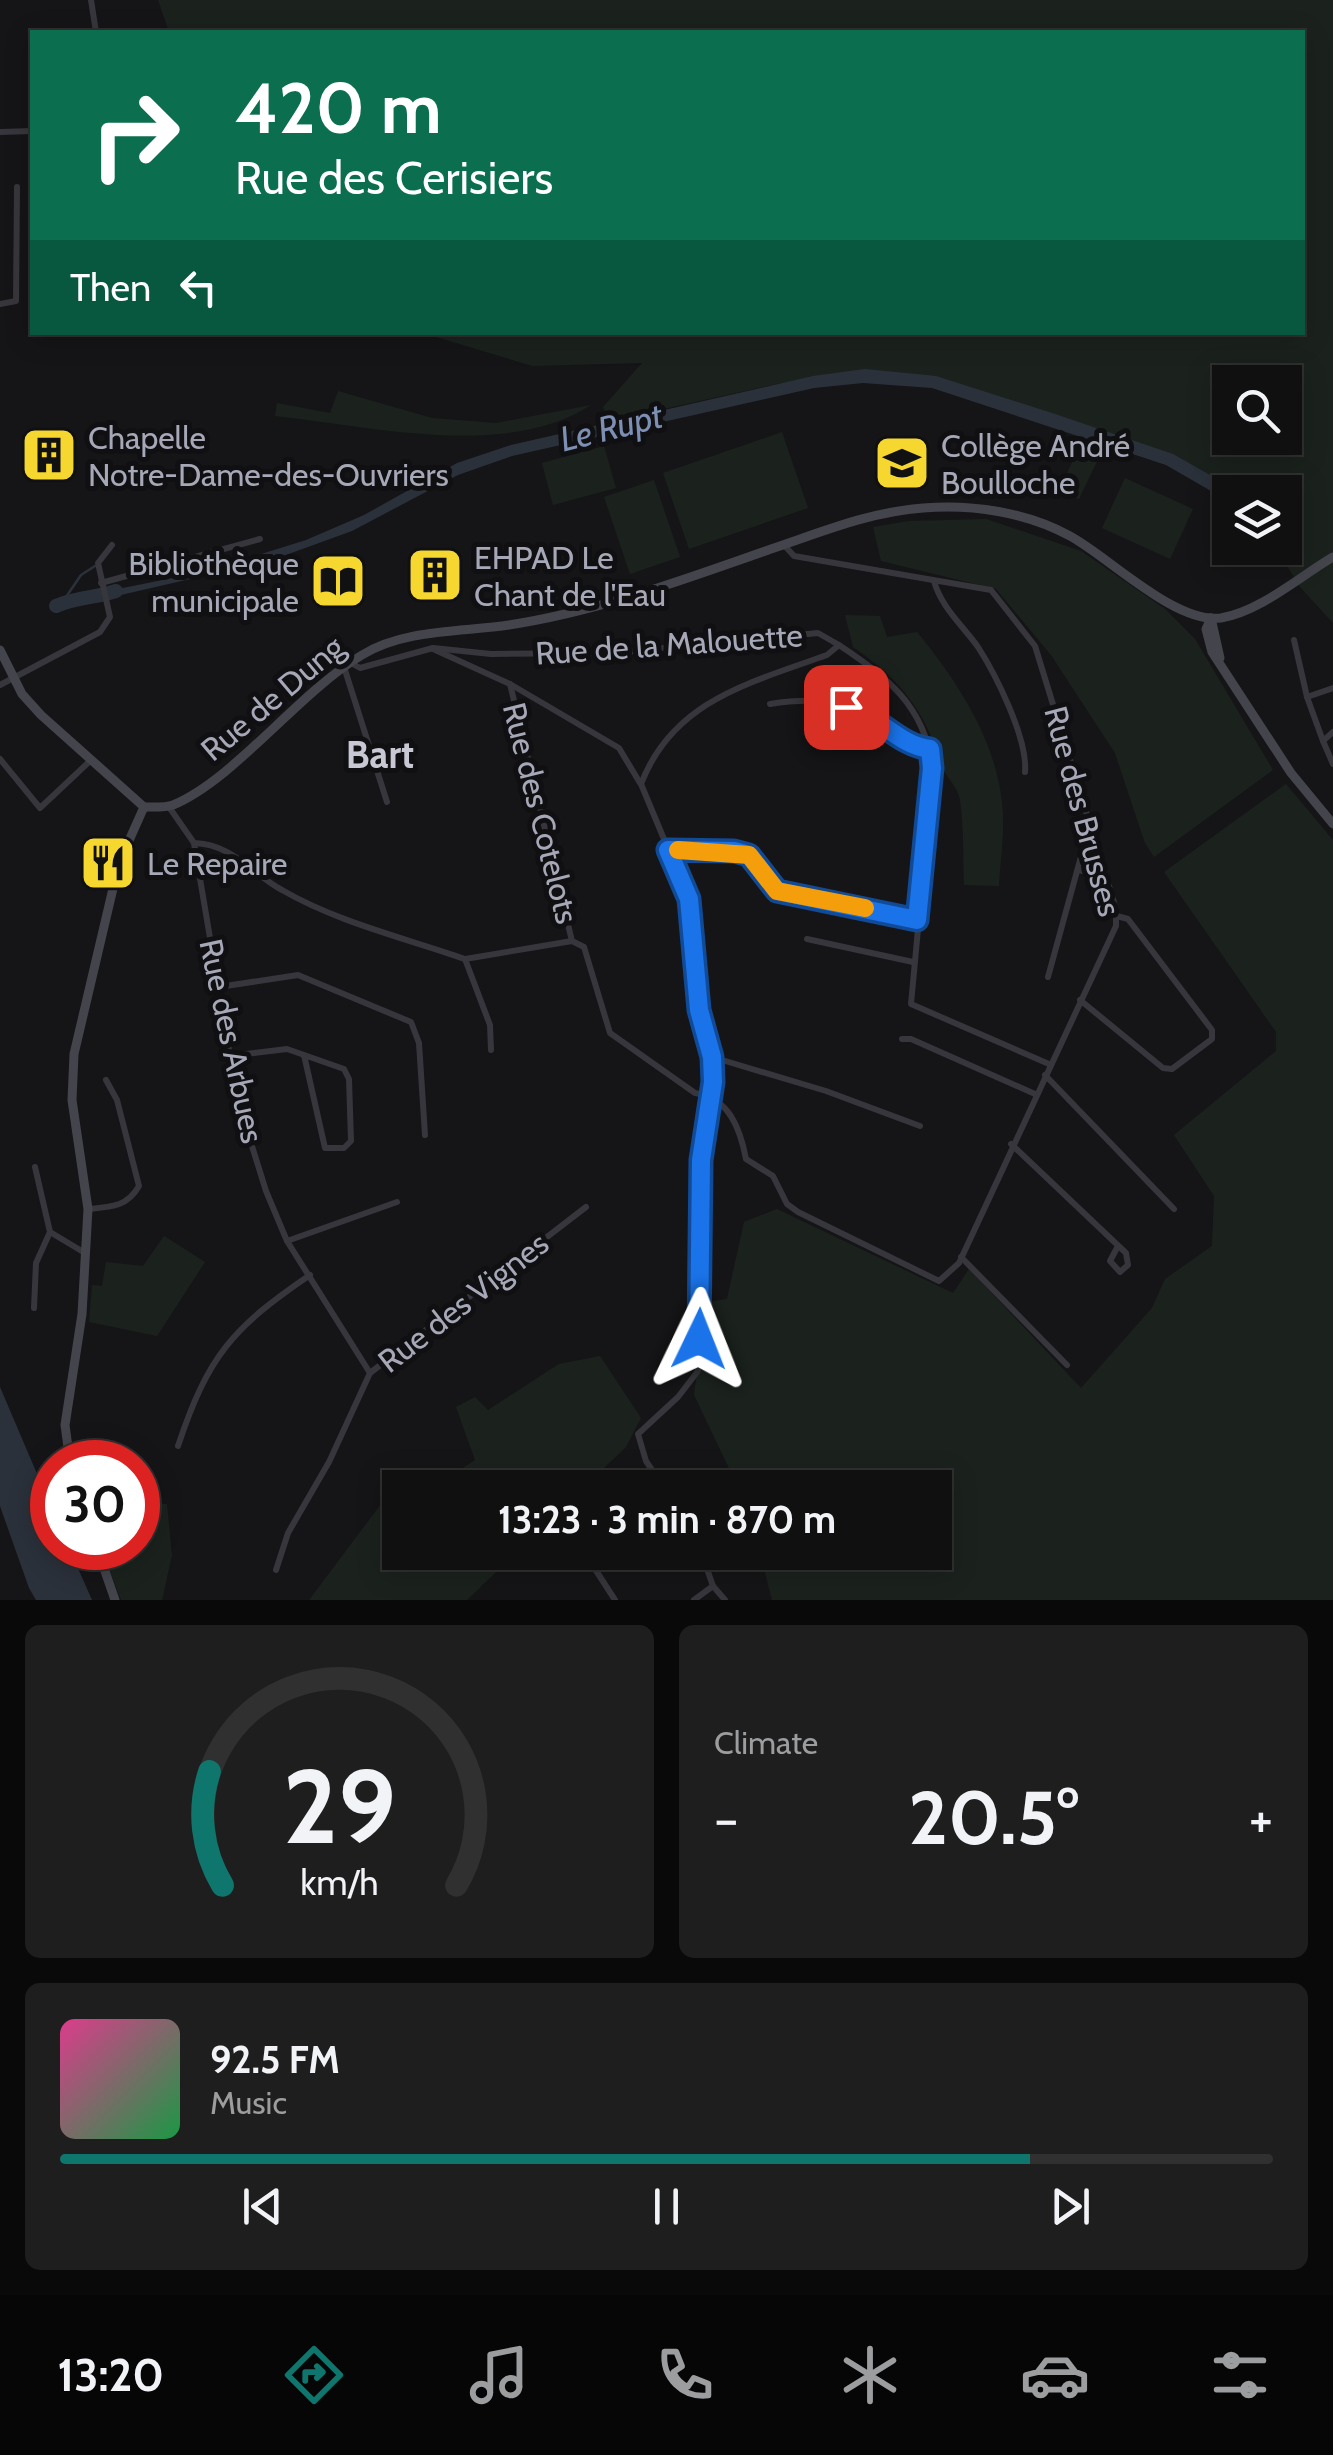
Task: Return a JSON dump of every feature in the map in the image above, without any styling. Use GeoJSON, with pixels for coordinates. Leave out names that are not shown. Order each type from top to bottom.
{"type":"FeatureCollection","features":[{"type":"Feature","properties":{"kind":"main road","name":"Rue de Dung"},"geometry":{"type":"LineString","coordinates":[[169,807],[203,789],[295,705],[364,653],[413,636],[512,624],[605,605],[854,520],[906,509],[940,506],[1007,513],[1071,536],[1170,603],[1211,618]]}},
{"type":"Feature","properties":{"kind":"main road"},"geometry":{"type":"LineString","coordinates":[[1333,557],[1238,613],[1211,618],[1224,667],[1291,773],[1333,824]]}},
{"type":"Feature","properties":{"kind":"main road"},"geometry":{"type":"LineString","coordinates":[[0,650],[14,680],[41,714],[94,757],[144,807],[169,807]]}},
{"type":"Feature","properties":{"kind":"main road"},"geometry":{"type":"LineString","coordinates":[[67,1440],[65,1425],[82,1314],[88,1210],[72,1100],[74,1054],[119,863],[144,807]]}},
{"type":"Feature","properties":{"kind":"main road"},"geometry":{"type":"LineString","coordinates":[[104,1570],[115,1600]]}},
{"type":"Feature","properties":{"kind":"street"},"geometry":{"type":"LineString","coordinates":[[91,0],[96,30]]}},
{"type":"Feature","properties":{"kind":"street"},"geometry":{"type":"LineString","coordinates":[[0,132],[30,131]]}},
{"type":"Feature","properties":{"kind":"street"},"geometry":{"type":"LineString","coordinates":[[0,304],[16,301],[17,188]]}},
{"type":"Feature","properties":{"kind":"street"},"geometry":{"type":"LineString","coordinates":[[102,586],[260,540]]}},
{"type":"Feature","properties":{"kind":"street"},"geometry":{"type":"LineString","coordinates":[[0,685],[100,632],[110,616],[98,563],[112,544]]}},
{"type":"Feature","properties":{"kind":"street","name":"Rue des Brusses"},"geometry":{"type":"LineString","coordinates":[[710,1096],[724,1106],[741,1133],[746,1159],[773,1176],[787,1204],[939,1281],[961,1257],[1117,916],[1088,830],[1056,704],[1035,646],[991,590],[794,556],[784,544]]}},
{"type":"Feature","properties":{"kind":"street"},"geometry":{"type":"LineString","coordinates":[[934,582],[938,594],[980,650],[1019,733],[1027,756],[1025,772]]}},
{"type":"Feature","properties":{"kind":"street","name":"Rue de la Malouette"},"geometry":{"type":"LineString","coordinates":[[347,665],[360,668],[433,648],[491,654],[614,653],[818,633],[838,646],[827,655],[701,706],[654,750],[641,784]]}},
{"type":"Feature","properties":{"kind":"street"},"geometry":{"type":"LineString","coordinates":[[1294,640],[1306,697],[1333,764]]}},
{"type":"Feature","properties":{"kind":"street"},"geometry":{"type":"LineString","coordinates":[[838,646],[890,680],[924,730],[930,749],[932,768],[911,1004],[1048,1064]]}},
{"type":"Feature","properties":{"kind":"street"},"geometry":{"type":"LineString","coordinates":[[433,648],[510,684],[618,748],[641,784],[689,899],[699,1010],[712,1057],[701,1160],[698,1371],[678,1398],[642,1427],[639,1446],[653,1470]]}},
{"type":"Feature","properties":{"kind":"street"},"geometry":{"type":"LineString","coordinates":[[347,665],[387,802]]}},
{"type":"Feature","properties":{"kind":"street","name":"Rue des Cotelots"},"geometry":{"type":"LineString","coordinates":[[510,684],[572,941],[584,948],[610,1033],[695,1093],[710,1096]]}},
{"type":"Feature","properties":{"kind":"street"},"geometry":{"type":"LineString","coordinates":[[1306,697],[1333,688]]}},
{"type":"Feature","properties":{"kind":"street"},"geometry":{"type":"LineString","coordinates":[[770,704],[810,701],[868,712],[912,746],[930,749]]}},
{"type":"Feature","properties":{"kind":"street"},"geometry":{"type":"LineString","coordinates":[[1323,742],[1333,732]]}},
{"type":"Feature","properties":{"kind":"street"},"geometry":{"type":"LineString","coordinates":[[0,758],[40,808],[94,757]]}},
{"type":"Feature","properties":{"kind":"street","name":"Rue des Arbues"},"geometry":{"type":"LineString","coordinates":[[169,807],[194,843],[240,1108],[287,1241],[370,1374]]}},
{"type":"Feature","properties":{"kind":"street"},"geometry":{"type":"LineString","coordinates":[[1048,977],[1088,830]]}},
{"type":"Feature","properties":{"kind":"street"},"geometry":{"type":"LineString","coordinates":[[194,843],[210,844],[233,854],[282,890],[465,959],[572,941]]}},
{"type":"Feature","properties":{"kind":"street"},"geometry":{"type":"LineString","coordinates":[[668,850],[734,851],[749,855],[777,891],[917,920]]}},
{"type":"Feature","properties":{"kind":"street"},"geometry":{"type":"LineString","coordinates":[[1078,870],[1103,876]]}},
{"type":"Feature","properties":{"kind":"street"},"geometry":{"type":"LineString","coordinates":[[1080,1000],[1163,1068],[1172,1069],[1212,1038],[1212,1030],[1128,919],[1117,916]]}},
{"type":"Feature","properties":{"kind":"street"},"geometry":{"type":"LineString","coordinates":[[807,938],[913,962]]}},
{"type":"Feature","properties":{"kind":"street"},"geometry":{"type":"LineString","coordinates":[[465,959],[490,1025],[491,1050]]}},
{"type":"Feature","properties":{"kind":"street"},"geometry":{"type":"LineString","coordinates":[[218,987],[298,975],[411,1022],[419,1043],[424,1135]]}},
{"type":"Feature","properties":{"kind":"street"},"geometry":{"type":"LineString","coordinates":[[902,1039],[911,1039],[1035,1094]]}},
{"type":"Feature","properties":{"kind":"street"},"geometry":{"type":"LineString","coordinates":[[230,1056],[288,1050],[304,1055],[344,1069],[349,1080],[350,1141],[344,1148],[325,1148],[304,1055]]}},
{"type":"Feature","properties":{"kind":"street"},"geometry":{"type":"LineString","coordinates":[[712,1057],[808,1084],[920,1126]]}},
{"type":"Feature","properties":{"kind":"street"},"geometry":{"type":"LineString","coordinates":[[1044,1075],[1174,1209]]}},
{"type":"Feature","properties":{"kind":"street"},"geometry":{"type":"LineString","coordinates":[[88,1210],[116,1206],[131,1199],[139,1186],[118,1100],[106,1080]]}},
{"type":"Feature","properties":{"kind":"street"},"geometry":{"type":"LineString","coordinates":[[1011,1144],[1118,1246]]}},
{"type":"Feature","properties":{"kind":"street"},"geometry":{"type":"LineString","coordinates":[[34,1308],[36,1263],[50,1232],[35,1166]]}},
{"type":"Feature","properties":{"kind":"street"},"geometry":{"type":"LineString","coordinates":[[287,1241],[397,1202]]}},
{"type":"Feature","properties":{"kind":"street","name":"Rue des Vignes"},"geometry":{"type":"LineString","coordinates":[[276,1570],[288,1534],[329,1462],[370,1374],[586,1206]]}},
{"type":"Feature","properties":{"kind":"street"},"geometry":{"type":"LineString","coordinates":[[50,1232],[86,1253]]}},
{"type":"Feature","properties":{"kind":"street"},"geometry":{"type":"LineString","coordinates":[[961,1257],[1068,1365]]}},
{"type":"Feature","properties":{"kind":"street"},"geometry":{"type":"LineString","coordinates":[[178,1446],[214,1357],[258,1310],[310,1275]]}},
{"type":"Feature","properties":{"kind":"street"},"geometry":{"type":"LineString","coordinates":[[596,1570],[615,1600]]}},
{"type":"Feature","properties":{"kind":"street"},"geometry":{"type":"LineString","coordinates":[[707,1570],[713,1586],[725,1600]]}},
{"type":"Feature","properties":{"kind":"street"},"geometry":{"type":"LineString","coordinates":[[694,1600],[713,1586]]}},
{"type":"Feature","properties":{"kind":"shaded area"},"geometry":{"type":"Polygon","coordinates":[[[158,0],[1333,0],[1333,623],[1300,587],[1286,565],[1302,565],[1302,475],[1212,475],[1212,482],[1171,459],[947,384],[860,372],[777,384],[609,421],[603,407],[642,363],[532,366],[430,335],[1305,335],[1305,30],[168,30],[158,0]]]}},
{"type":"Feature","properties":{"kind":"shaded area"},"geometry":{"type":"Polygon","coordinates":[[[338,391],[432,418],[496,423],[591,405],[557,422],[479,435],[394,431],[275,416],[277,403],[330,413],[338,391]]]}},
{"type":"Feature","properties":{"kind":"shaded area"},"geometry":{"type":"Polygon","coordinates":[[[782,432],[808,508],[689,549],[663,473],[782,432]]]}},
{"type":"Feature","properties":{"kind":"shaded area"},"geometry":{"type":"Polygon","coordinates":[[[604,446],[616,488],[553,505],[542,463],[604,446]]]}},
{"type":"Feature","properties":{"kind":"shaded area"},"geometry":{"type":"Polygon","coordinates":[[[1080,446],[1100,455],[1079,499],[1059,490],[1080,446]]]}},
{"type":"Feature","properties":{"kind":"shaded area"},"geometry":{"type":"Polygon","coordinates":[[[1125,478],[1193,509],[1170,559],[1102,528],[1125,478]]]}},
{"type":"Feature","properties":{"kind":"shaded area"},"geometry":{"type":"Polygon","coordinates":[[[654,480],[680,557],[630,574],[604,497],[654,480]]]}},
{"type":"Feature","properties":{"kind":"shaded area"},"geometry":{"type":"Polygon","coordinates":[[[986,519],[1081,551],[1165,609],[1195,639],[1273,770],[1154,857],[1145,843],[1115,753],[1051,655],[996,589],[881,561],[873,527],[909,521],[986,519]]]}},
{"type":"Feature","properties":{"kind":"shaded area"},"geometry":{"type":"Polygon","coordinates":[[[845,615],[880,616],[887,637],[917,632],[962,694],[986,740],[1000,789],[1003,824],[999,886],[964,885],[959,795],[941,765],[926,725],[907,696],[883,670],[853,647],[845,615]]]}},
{"type":"Feature","properties":{"kind":"shaded area"},"geometry":{"type":"Polygon","coordinates":[[[1286,784],[1333,840],[1333,1600],[772,1600],[764,1570],[952,1570],[952,1470],[730,1470],[694,1395],[707,1302],[727,1299],[744,1222],[777,1209],[953,1293],[969,1269],[1081,1388],[1152,1308],[1165,1279],[1212,1246],[1214,1196],[1174,1135],[1276,1051],[1276,1032],[1164,872],[1286,784]]]}},
{"type":"Feature","properties":{"kind":"shaded area"},"geometry":{"type":"Polygon","coordinates":[[[164,1236],[205,1262],[157,1336],[89,1322],[92,1285],[102,1286],[106,1262],[143,1266],[164,1236]]]}},
{"type":"Feature","properties":{"kind":"shaded area"},"geometry":{"type":"Polygon","coordinates":[[[600,1356],[641,1418],[626,1447],[602,1470],[460,1470],[475,1460],[456,1407],[475,1397],[488,1410],[559,1364],[600,1356]]]}},
{"type":"Feature","properties":{"kind":"shaded area"},"geometry":{"type":"Polygon","coordinates":[[[382,1503],[382,1570],[498,1570],[467,1600],[309,1600],[382,1503]]]}},
{"type":"Feature","properties":{"kind":"shaded area"},"geometry":{"type":"Polygon","coordinates":[[[160,1504],[167,1504],[172,1555],[162,1600],[121,1600],[109,1570],[160,1570],[160,1504]]]}},
{"type":"Feature","properties":{"kind":"water"},"geometry":{"type":"Polygon","coordinates":[[[865,369],[936,376],[1173,454],[1212,476],[1212,492],[1166,465],[932,388],[863,383],[814,388],[512,456],[458,475],[352,531],[272,560],[108,598],[108,591],[207,571],[306,540],[364,515],[457,463],[511,445],[813,376],[865,369]]]}},
{"type":"Feature","properties":{"kind":"water"},"geometry":{"type":"Polygon","coordinates":[[[0,1387],[30,1457],[30,1570],[79,1570],[92,1600],[36,1600],[0,1506],[0,1387]]]}},
{"type":"Feature","properties":{"kind":"waterway"},"geometry":{"type":"LineString","coordinates":[[66,597],[81,575],[95,566]]}},
{"type":"Feature","properties":{"kind":"waterway","name":"Le Rupt"},"geometry":{"type":"LineString","coordinates":[[56,606],[116,591]]}},
{"type":"Feature","properties":{"kind":"slow traffic"},"geometry":{"type":"LineString","coordinates":[[678,850],[749,855],[766,882],[777,891],[865,908]]}},
{"type":"Feature","properties":{"kind":"place","name":"Chapelle Notre-Dame-des-Ouvriers"},"geometry":{"type":"Point","coordinates":[49,455]}},
{"type":"Feature","properties":{"kind":"place","name":"Collège André Boulloche"},"geometry":{"type":"Point","coordinates":[902,463]}},
{"type":"Feature","properties":{"kind":"place","name":"EHPAD Le Chant de l'Eau"},"geometry":{"type":"Point","coordinates":[435,575]}},
{"type":"Feature","properties":{"kind":"place","name":"Bibliothèque municipale"},"geometry":{"type":"Point","coordinates":[338,581]}},
{"type":"Feature","properties":{"kind":"place","name":"Le Repaire"},"geometry":{"type":"Point","coordinates":[108,863]}},
{"type":"Feature","properties":{"kind":"district","name":"Bart"},"geometry":{"type":"Point","coordinates":[380,754]}},
{"type":"Feature","properties":{"kind":"route"},"geometry":{"type":"LineString","coordinates":[[699,1339],[701,1160],[713,1082],[712,1057],[699,1010],[689,899],[668,850],[734,851],[749,855],[766,882],[777,891],[917,920],[932,768],[930,749],[912,746],[868,712],[846,707]]}}]}
